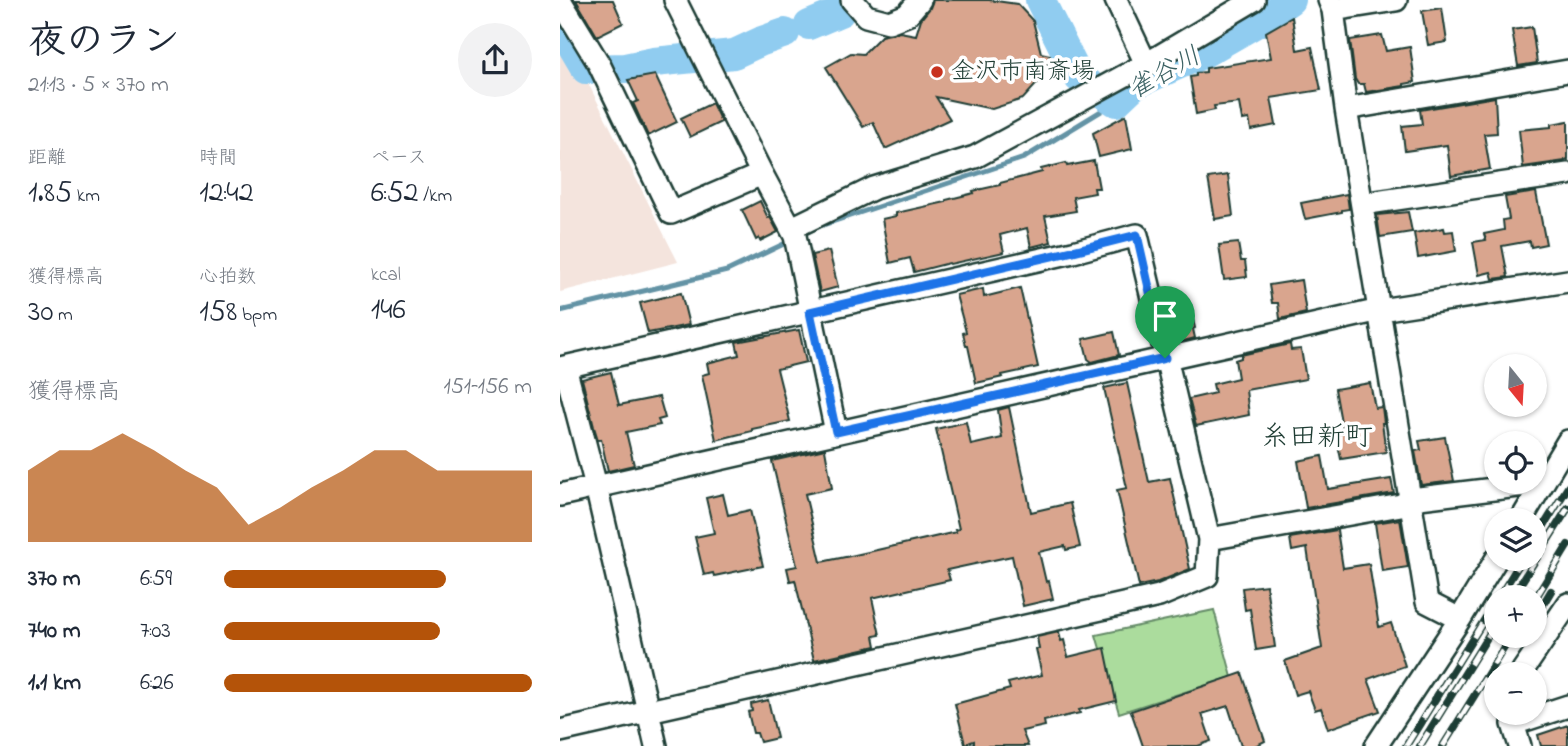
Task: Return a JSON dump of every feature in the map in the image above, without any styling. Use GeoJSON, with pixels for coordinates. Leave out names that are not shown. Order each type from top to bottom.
{"type":"FeatureCollection","features":[{"type":"Feature","properties":{"kind":"street"},"geometry":{"type":"LineString","coordinates":[[560,0],[603,71],[671,213],[762,174]]}},
{"type":"Feature","properties":{"kind":"street"},"geometry":{"type":"LineString","coordinates":[[675,0],[795,239],[836,432]]}},
{"type":"Feature","properties":{"kind":"street"},"geometry":{"type":"LineString","coordinates":[[852,0],[866,16],[889,22],[907,15],[920,0]]}},
{"type":"Feature","properties":{"kind":"street"},"geometry":{"type":"LineString","coordinates":[[1117,0],[1146,64]]}},
{"type":"Feature","properties":{"kind":"street"},"geometry":{"type":"LineString","coordinates":[[795,239],[874,188],[975,158],[1146,64],[1254,0]]}},
{"type":"Feature","properties":{"kind":"street"},"geometry":{"type":"LineString","coordinates":[[1396,0],[1331,5],[1427,601],[1460,619]]}},
{"type":"Feature","properties":{"kind":"street"},"geometry":{"type":"LineString","coordinates":[[1346,109],[1568,71]]}},
{"type":"Feature","properties":{"kind":"street"},"geometry":{"type":"LineString","coordinates":[[1362,204],[1568,174]]}},
{"type":"Feature","properties":{"kind":"street"},"geometry":{"type":"LineString","coordinates":[[560,731],[648,711],[1159,596],[1207,576],[1209,539],[1137,235],[562,368],[596,486],[648,711],[656,746]]}},
{"type":"Feature","properties":{"kind":"street"},"geometry":{"type":"LineString","coordinates":[[560,495],[1380,310],[1568,281]]}},
{"type":"Feature","properties":{"kind":"street"},"geometry":{"type":"LineString","coordinates":[[1547,476],[1568,441]]}},
{"type":"Feature","properties":{"kind":"street"},"geometry":{"type":"LineString","coordinates":[[1209,539],[1401,505],[1411,499],[1484,490]]}},
{"type":"Feature","properties":{"kind":"street"},"geometry":{"type":"LineString","coordinates":[[1374,745],[1460,619],[1489,571]]}},
{"type":"Feature","properties":{"kind":"street"},"geometry":{"type":"LineString","coordinates":[[1528,662],[1568,604]]}},
{"type":"Feature","properties":{"kind":"street"},"geometry":{"type":"LineString","coordinates":[[1547,711],[1568,706]]}},
{"type":"Feature","properties":{"kind":"street"},"geometry":{"type":"LineString","coordinates":[[1516,725],[1520,746]]}},
{"type":"Feature","properties":{"kind":"shaded area"},"geometry":{"type":"Polygon","coordinates":[[[560,38],[589,85],[678,262],[560,292],[560,38]]]}},
{"type":"Feature","properties":{"kind":"green space"},"geometry":{"type":"Polygon","coordinates":[[[1214,610],[1232,677],[1119,713],[1096,635],[1214,610]]]}},
{"type":"Feature","properties":{"kind":"building"},"geometry":{"type":"Polygon","coordinates":[[[576,0],[613,0],[623,23],[597,36],[576,0]]]}},
{"type":"Feature","properties":{"kind":"building","name":"金沢市南斎場"},"geometry":{"type":"Polygon","coordinates":[[[933,0],[989,0],[1017,4],[1033,21],[1041,53],[1050,55],[1043,77],[1023,99],[992,109],[936,97],[950,119],[885,149],[873,122],[863,127],[826,67],[851,53],[863,54],[881,36],[900,32],[916,35],[921,19],[933,0]]]}},
{"type":"Feature","properties":{"kind":"building"},"geometry":{"type":"Polygon","coordinates":[[[1442,8],[1447,42],[1428,45],[1422,11],[1442,8]]]}},
{"type":"Feature","properties":{"kind":"building"},"geometry":{"type":"Polygon","coordinates":[[[1292,17],[1297,50],[1312,47],[1321,90],[1271,98],[1276,125],[1251,130],[1249,119],[1242,120],[1239,103],[1214,106],[1215,110],[1196,114],[1190,77],[1206,72],[1206,68],[1271,58],[1266,32],[1292,17]]]}},
{"type":"Feature","properties":{"kind":"building"},"geometry":{"type":"Polygon","coordinates":[[[1532,27],[1537,63],[1518,66],[1512,30],[1532,27]]]}},
{"type":"Feature","properties":{"kind":"building"},"geometry":{"type":"Polygon","coordinates":[[[1382,35],[1386,51],[1410,47],[1415,82],[1366,92],[1364,84],[1358,84],[1355,79],[1350,40],[1382,35]]]}},
{"type":"Feature","properties":{"kind":"building"},"geometry":{"type":"Polygon","coordinates":[[[655,75],[677,122],[648,136],[633,103],[638,101],[628,80],[655,75]]]}},
{"type":"Feature","properties":{"kind":"building"},"geometry":{"type":"Polygon","coordinates":[[[1495,97],[1497,133],[1484,134],[1490,169],[1451,176],[1447,145],[1405,151],[1402,126],[1422,124],[1420,110],[1495,97]]]}},
{"type":"Feature","properties":{"kind":"building"},"geometry":{"type":"Polygon","coordinates":[[[712,103],[721,122],[690,137],[681,118],[712,103]]]}},
{"type":"Feature","properties":{"kind":"building"},"geometry":{"type":"Polygon","coordinates":[[[1126,115],[1132,149],[1099,157],[1093,133],[1126,115]]]}},
{"type":"Feature","properties":{"kind":"building"},"geometry":{"type":"Polygon","coordinates":[[[1568,121],[1568,159],[1523,167],[1519,130],[1551,127],[1551,124],[1568,121]]]}},
{"type":"Feature","properties":{"kind":"building"},"geometry":{"type":"Polygon","coordinates":[[[1094,161],[1099,188],[1094,188],[1095,193],[1073,197],[1076,211],[1045,216],[1051,242],[1031,247],[1027,228],[1000,235],[1004,252],[914,272],[910,258],[890,263],[882,219],[1042,172],[1041,169],[1066,163],[1067,166],[1094,161]]]}},
{"type":"Feature","properties":{"kind":"building"},"geometry":{"type":"Polygon","coordinates":[[[1228,175],[1233,216],[1215,219],[1208,178],[1228,175]]]}},
{"type":"Feature","properties":{"kind":"building"},"geometry":{"type":"Polygon","coordinates":[[[1536,192],[1546,244],[1531,247],[1530,241],[1502,246],[1508,277],[1493,279],[1491,272],[1479,275],[1473,242],[1486,240],[1484,234],[1504,230],[1503,220],[1509,219],[1505,197],[1536,192]]]}},
{"type":"Feature","properties":{"kind":"building"},"geometry":{"type":"Polygon","coordinates":[[[1347,194],[1349,209],[1305,219],[1301,203],[1347,194]]]}},
{"type":"Feature","properties":{"kind":"building"},"geometry":{"type":"Polygon","coordinates":[[[760,201],[778,232],[760,241],[759,238],[756,240],[742,210],[760,201]]]}},
{"type":"Feature","properties":{"kind":"building"},"geometry":{"type":"Polygon","coordinates":[[[1408,212],[1412,232],[1380,237],[1377,215],[1408,212]]]}},
{"type":"Feature","properties":{"kind":"building"},"geometry":{"type":"Polygon","coordinates":[[[1444,228],[1445,232],[1453,231],[1456,251],[1418,258],[1414,233],[1444,228]]]}},
{"type":"Feature","properties":{"kind":"building"},"geometry":{"type":"Polygon","coordinates":[[[1238,243],[1241,261],[1245,261],[1247,277],[1224,280],[1219,245],[1238,243]]]}},
{"type":"Feature","properties":{"kind":"building"},"geometry":{"type":"Polygon","coordinates":[[[829,251],[838,287],[820,292],[812,255],[829,251]]]}},
{"type":"Feature","properties":{"kind":"building"},"geometry":{"type":"Polygon","coordinates":[[[1301,280],[1306,313],[1280,319],[1278,303],[1272,303],[1269,285],[1301,280]]]}},
{"type":"Feature","properties":{"kind":"building"},"geometry":{"type":"Polygon","coordinates":[[[1020,288],[1038,367],[976,383],[956,295],[983,289],[984,297],[1020,288]]]}},
{"type":"Feature","properties":{"kind":"building"},"geometry":{"type":"Polygon","coordinates":[[[681,293],[689,325],[648,333],[640,303],[681,293]]]}},
{"type":"Feature","properties":{"kind":"building"},"geometry":{"type":"Polygon","coordinates":[[[1190,306],[1195,338],[1176,343],[1169,311],[1190,306]]]}},
{"type":"Feature","properties":{"kind":"building"},"geometry":{"type":"Polygon","coordinates":[[[799,330],[806,362],[777,369],[790,421],[716,440],[702,375],[709,373],[707,363],[739,355],[736,342],[799,330]]]}},
{"type":"Feature","properties":{"kind":"building"},"geometry":{"type":"Polygon","coordinates":[[[1114,332],[1119,355],[1092,362],[1088,359],[1083,339],[1114,332]]]}},
{"type":"Feature","properties":{"kind":"building"},"geometry":{"type":"Polygon","coordinates":[[[1290,344],[1291,350],[1301,349],[1306,379],[1246,390],[1249,415],[1196,426],[1189,399],[1215,393],[1213,384],[1238,378],[1235,360],[1241,358],[1241,355],[1290,344]]]}},
{"type":"Feature","properties":{"kind":"building"},"geometry":{"type":"Polygon","coordinates":[[[611,372],[619,405],[659,397],[665,418],[658,420],[660,425],[626,432],[634,465],[608,471],[582,379],[611,372]]]}},
{"type":"Feature","properties":{"kind":"building"},"geometry":{"type":"Polygon","coordinates":[[[1127,383],[1149,482],[1170,478],[1190,569],[1158,582],[1139,586],[1117,490],[1127,488],[1104,388],[1127,383]]]}},
{"type":"Feature","properties":{"kind":"building"},"geometry":{"type":"Polygon","coordinates":[[[1370,383],[1375,408],[1382,407],[1386,452],[1341,459],[1336,435],[1343,433],[1335,389],[1370,383]]]}},
{"type":"Feature","properties":{"kind":"building"},"geometry":{"type":"Polygon","coordinates":[[[1009,407],[1031,512],[1070,503],[1080,547],[1066,550],[1065,546],[1039,552],[1053,599],[1023,606],[1012,556],[947,570],[950,580],[872,598],[880,635],[874,636],[876,646],[814,660],[795,580],[790,581],[787,568],[797,566],[772,461],[825,449],[832,488],[805,494],[821,562],[956,532],[955,530],[959,529],[936,429],[966,422],[971,445],[1002,438],[998,410],[1009,407]]]}},
{"type":"Feature","properties":{"kind":"building"},"geometry":{"type":"Polygon","coordinates":[[[1445,437],[1454,481],[1421,485],[1415,451],[1421,450],[1419,441],[1445,437]]]}},
{"type":"Feature","properties":{"kind":"building"},"geometry":{"type":"Polygon","coordinates":[[[1322,456],[1328,489],[1391,479],[1394,493],[1306,508],[1298,461],[1322,456]]]}},
{"type":"Feature","properties":{"kind":"building"},"geometry":{"type":"Polygon","coordinates":[[[723,494],[728,515],[750,510],[763,566],[714,576],[713,573],[704,575],[695,537],[714,533],[706,498],[723,494]]]}},
{"type":"Feature","properties":{"kind":"building"},"geometry":{"type":"Polygon","coordinates":[[[1400,519],[1408,567],[1382,571],[1375,523],[1400,519]]]}},
{"type":"Feature","properties":{"kind":"building"},"geometry":{"type":"Polygon","coordinates":[[[1337,530],[1343,568],[1369,564],[1379,627],[1391,623],[1405,666],[1368,679],[1380,711],[1328,729],[1321,708],[1315,710],[1308,691],[1295,695],[1285,661],[1322,648],[1307,548],[1292,551],[1290,538],[1337,530]]]}},
{"type":"Feature","properties":{"kind":"building"},"geometry":{"type":"Polygon","coordinates":[[[1266,585],[1275,647],[1256,650],[1250,609],[1245,610],[1242,588],[1266,585]]]}},
{"type":"Feature","properties":{"kind":"building"},"geometry":{"type":"Polygon","coordinates":[[[1059,632],[1068,657],[1105,648],[1116,701],[1044,721],[1045,726],[1022,731],[1028,746],[974,746],[974,741],[965,744],[955,704],[1010,689],[1008,683],[1042,675],[1036,649],[1039,649],[1037,637],[1059,632]]]}},
{"type":"Feature","properties":{"kind":"building"},"geometry":{"type":"Polygon","coordinates":[[[1242,673],[1265,741],[1255,746],[1241,746],[1228,706],[1202,714],[1211,741],[1198,746],[1143,746],[1131,711],[1242,673]]]}},
{"type":"Feature","properties":{"kind":"building"},"geometry":{"type":"Polygon","coordinates":[[[768,700],[777,738],[760,742],[757,733],[753,733],[748,712],[752,711],[751,704],[768,700]]]}},
{"type":"Feature","properties":{"kind":"building"},"geometry":{"type":"Polygon","coordinates":[[[1568,725],[1568,746],[1541,746],[1538,735],[1568,725]]]}},
{"type":"Feature","properties":{"kind":"waterway","name":"雀谷川"},"geometry":{"type":"LineString","coordinates":[[1040,0],[1079,78],[1116,102],[1135,84],[1202,54],[1290,0]]}},
{"type":"Feature","properties":{"kind":"waterway","name":"雀谷川"},"geometry":{"type":"LineString","coordinates":[[809,25],[840,12]]}},
{"type":"Feature","properties":{"kind":"waterway","name":"雀谷川"},"geometry":{"type":"LineString","coordinates":[[560,25],[586,69],[625,68],[654,62],[734,54],[785,33]]}},
{"type":"Feature","properties":{"kind":"waterway"},"geometry":{"type":"LineString","coordinates":[[799,236],[820,226],[1024,158],[1116,102]]}},
{"type":"Feature","properties":{"kind":"waterway"},"geometry":{"type":"LineString","coordinates":[[560,311],[727,271],[790,241]]}},
{"type":"Feature","properties":{"kind":"railway"},"geometry":{"type":"LineString","coordinates":[[1547,521],[1568,487]]}},
{"type":"Feature","properties":{"kind":"railway"},"geometry":{"type":"LineString","coordinates":[[1520,585],[1568,508]]}},
{"type":"Feature","properties":{"kind":"railway"},"geometry":{"type":"LineString","coordinates":[[1544,585],[1568,545]]}},
{"type":"Feature","properties":{"kind":"railway"},"geometry":{"type":"LineString","coordinates":[[1506,585],[1515,571]]}},
{"type":"Feature","properties":{"kind":"railway"},"geometry":{"type":"LineString","coordinates":[[1547,598],[1551,591]]}},
{"type":"Feature","properties":{"kind":"railway"},"geometry":{"type":"LineString","coordinates":[[1406,746],[1484,620]]}},
{"type":"Feature","properties":{"kind":"railway"},"geometry":{"type":"LineString","coordinates":[[1420,746],[1484,642]]}},
{"type":"Feature","properties":{"kind":"railway"},"geometry":{"type":"LineString","coordinates":[[1443,746],[1504,648]]}},
{"type":"Feature","properties":{"kind":"place","name":"金沢市南斎場"},"geometry":{"type":"Point","coordinates":[937,72]}},
{"type":"Feature","properties":{"kind":"district","name":"糸田新町"},"geometry":{"type":"Point","coordinates":[1317,438]}},
{"type":"Feature","properties":{"kind":"route"},"geometry":{"type":"LineString","coordinates":[[1137,235],[1165,358],[836,432],[810,312],[1137,235]]}}]}
